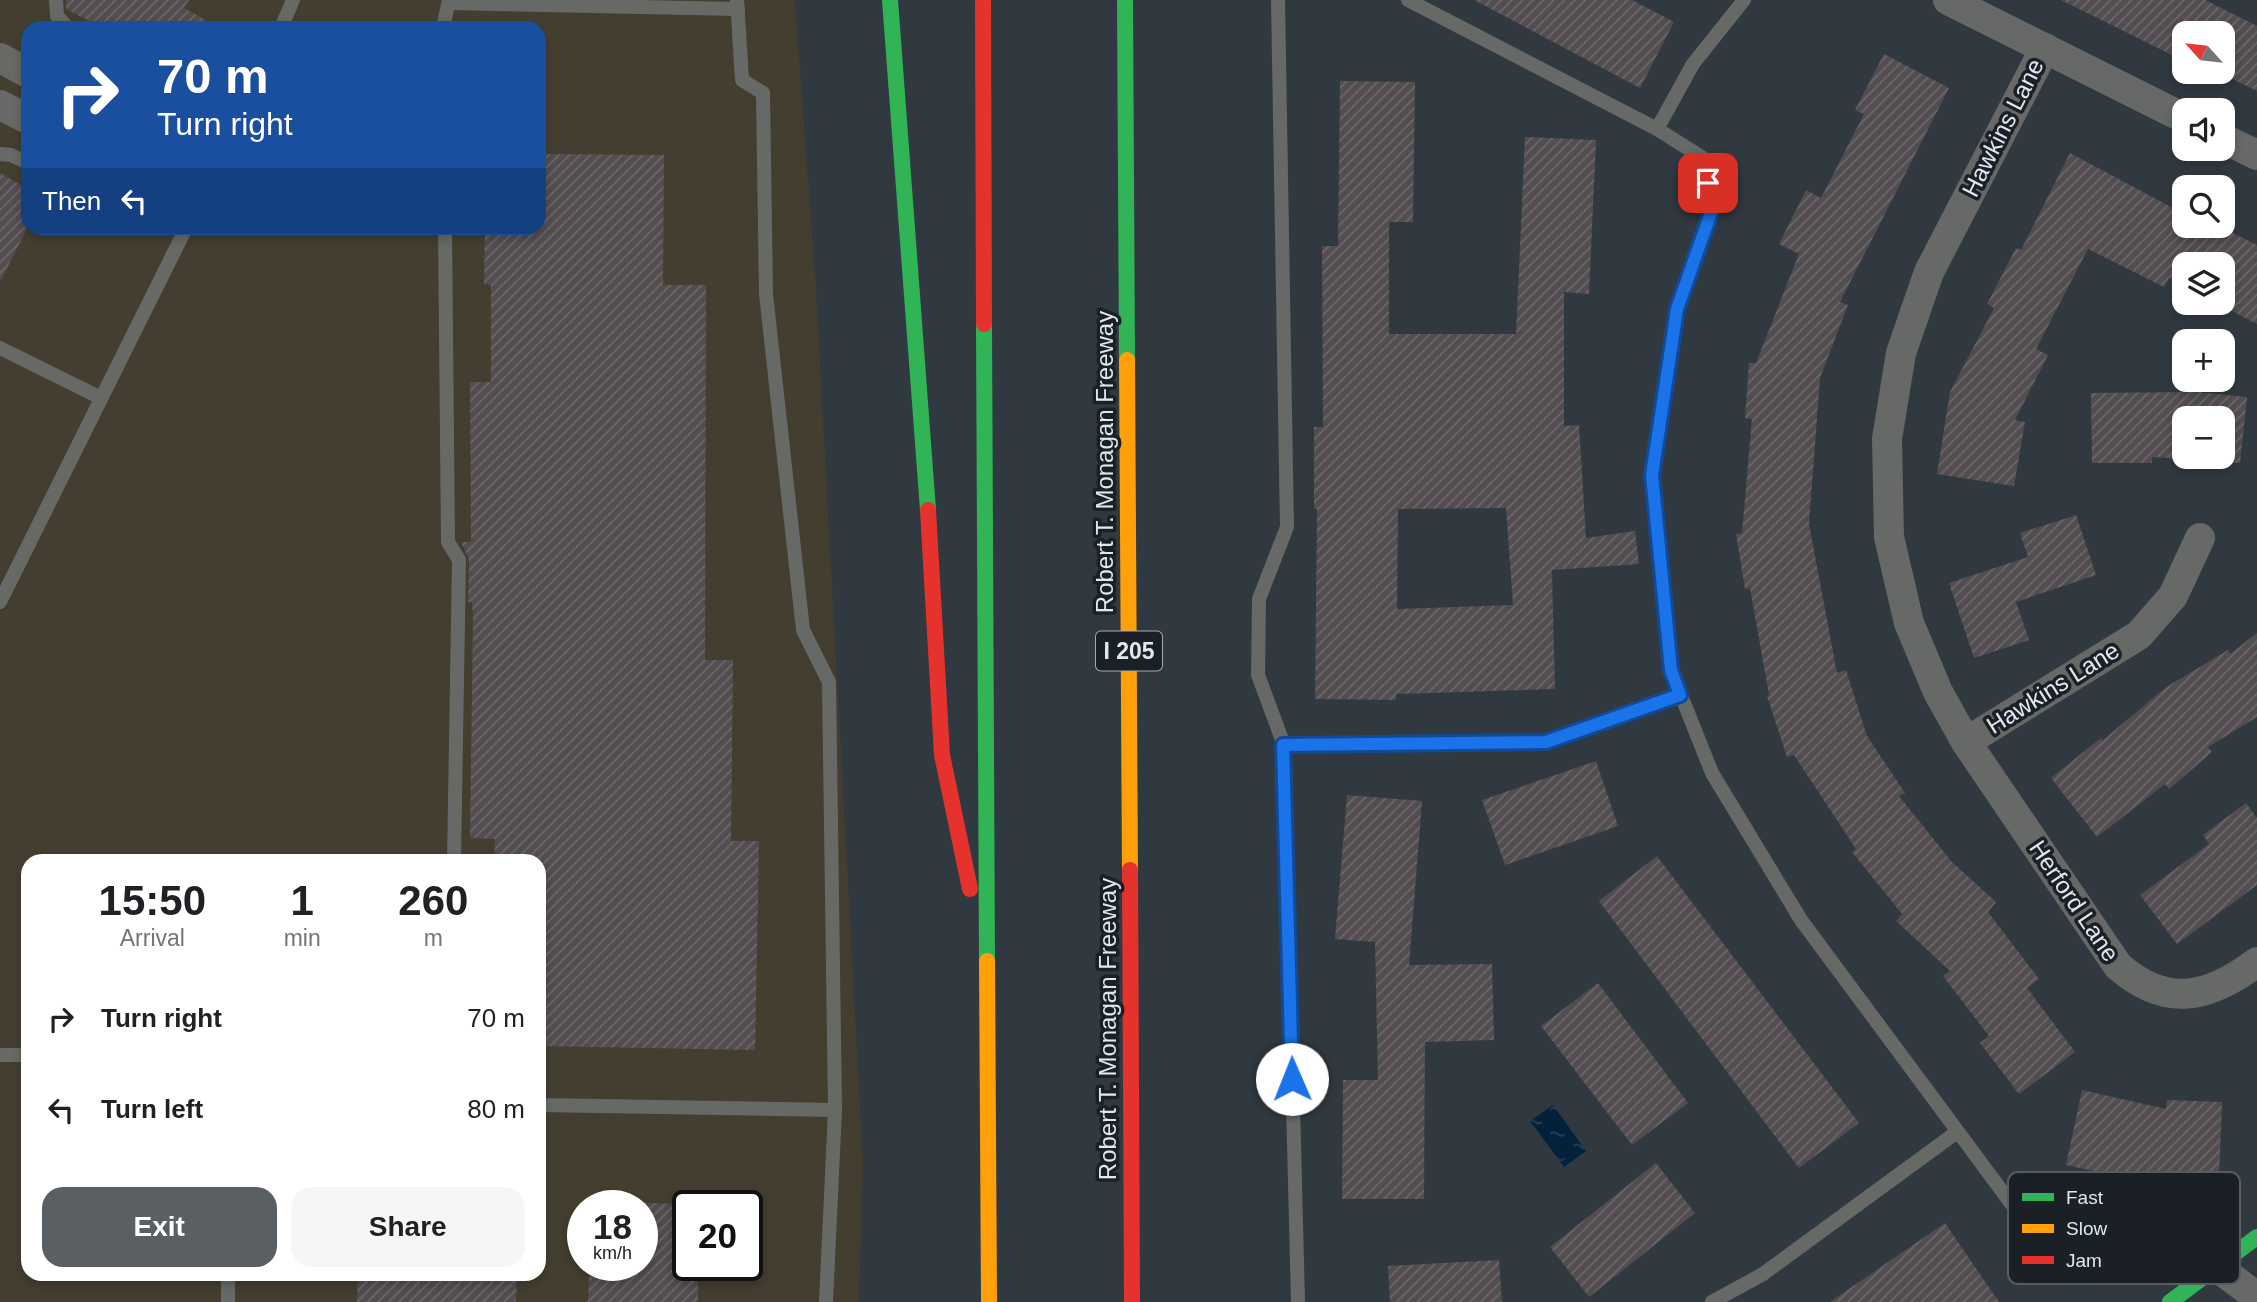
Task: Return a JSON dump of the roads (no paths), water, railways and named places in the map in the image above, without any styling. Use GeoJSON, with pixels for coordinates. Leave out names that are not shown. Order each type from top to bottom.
{"type":"FeatureCollection","features":[{"type":"Feature","properties":{"kind":"main road"},"geometry":{"type":"LineString","coordinates":[[890,0],[926,478],[942,755],[987,966]]}},
{"type":"Feature","properties":{"kind":"main road"},"geometry":{"type":"LineString","coordinates":[[983,0],[989,1302]]}},
{"type":"Feature","properties":{"kind":"main road","name":"Robert T. Monagan Freeway"},"geometry":{"type":"LineString","coordinates":[[1126,6],[1132,1302]]}},
{"type":"Feature","properties":{"kind":"main road"},"geometry":{"type":"LineString","coordinates":[[2240,1250],[2257,1237]]}},
{"type":"Feature","properties":{"kind":"main road"},"geometry":{"type":"LineString","coordinates":[[2170,1302],[2194,1284]]}},
{"type":"Feature","properties":{"kind":"street"},"geometry":{"type":"LineString","coordinates":[[1948,0],[2172,112]]}},
{"type":"Feature","properties":{"kind":"street","name":"Hawkins Lane"},"geometry":{"type":"LineString","coordinates":[[2045,48],[1929,272],[1901,353],[1887,439],[1889,537],[1909,623],[1938,692],[1966,742],[2139,635],[2172,596],[2200,538]]}},
{"type":"Feature","properties":{"kind":"street"},"geometry":{"type":"LineString","coordinates":[[0,58],[21,70]]}},
{"type":"Feature","properties":{"kind":"street"},"geometry":{"type":"LineString","coordinates":[[0,105],[21,116]]}},
{"type":"Feature","properties":{"kind":"street"},"geometry":{"type":"LineString","coordinates":[[2235,144],[2257,155]]}},
{"type":"Feature","properties":{"kind":"street","name":"Herford Lane"},"geometry":{"type":"LineString","coordinates":[[1966,742],[2118,965],[2136,982],[2177,995],[2204,992],[2242,974],[2257,962]]}},
{"type":"Feature","properties":{"kind":"street"},"geometry":{"type":"LineString","coordinates":[[2222,1284],[2228,1302]]}},
{"type":"Feature","properties":{"kind":"street"},"geometry":{"type":"LineString","coordinates":[[2240,1284],[2257,1297]]}},
{"type":"Feature","properties":{"kind":"lane"},"geometry":{"type":"LineString","coordinates":[[56,0],[57,16],[62,21]]}},
{"type":"Feature","properties":{"kind":"lane"},"geometry":{"type":"LineString","coordinates":[[284,21],[293,0]]}},
{"type":"Feature","properties":{"kind":"lane"},"geometry":{"type":"LineString","coordinates":[[1279,0],[1287,527],[1259,599],[1258,676],[1283,745],[1297,1302]]}},
{"type":"Feature","properties":{"kind":"lane"},"geometry":{"type":"LineString","coordinates":[[1408,0],[1657,129],[1703,158],[1713,207],[1677,309],[1652,475],[1671,670],[1712,773],[1801,920],[2008,1199]]}},
{"type":"Feature","properties":{"kind":"lane"},"geometry":{"type":"LineString","coordinates":[[1657,129],[1693,64],[1744,0]]}},
{"type":"Feature","properties":{"kind":"lane"},"geometry":{"type":"LineString","coordinates":[[445,21],[449,1],[738,4],[742,80],[763,93],[766,294],[803,630],[829,682],[835,1110],[826,1302]]}},
{"type":"Feature","properties":{"kind":"lane"},"geometry":{"type":"LineString","coordinates":[[0,154],[21,160]]}},
{"type":"Feature","properties":{"kind":"lane"},"geometry":{"type":"LineString","coordinates":[[0,602],[182,235]]}},
{"type":"Feature","properties":{"kind":"lane"},"geometry":{"type":"LineString","coordinates":[[445,235],[448,542],[459,560],[454,854]]}},
{"type":"Feature","properties":{"kind":"lane"},"geometry":{"type":"LineString","coordinates":[[0,348],[101,398]]}},
{"type":"Feature","properties":{"kind":"lane"},"geometry":{"type":"LineString","coordinates":[[1283,745],[1546,742],[1680,695]]}},
{"type":"Feature","properties":{"kind":"lane"},"geometry":{"type":"LineString","coordinates":[[0,1055],[21,1055]]}},
{"type":"Feature","properties":{"kind":"lane"},"geometry":{"type":"LineString","coordinates":[[546,1105],[835,1110]]}},
{"type":"Feature","properties":{"kind":"lane"},"geometry":{"type":"LineString","coordinates":[[1712,1302],[1763,1274],[1958,1132]]}},
{"type":"Feature","properties":{"kind":"lane"},"geometry":{"type":"LineString","coordinates":[[228,1281],[228,1302]]}},
{"type":"Feature","properties":{"kind":"water"},"geometry":{"type":"Polygon","coordinates":[[[1553,1105],[1586,1151],[1564,1167],[1530,1121],[1553,1105]]]}}]}
